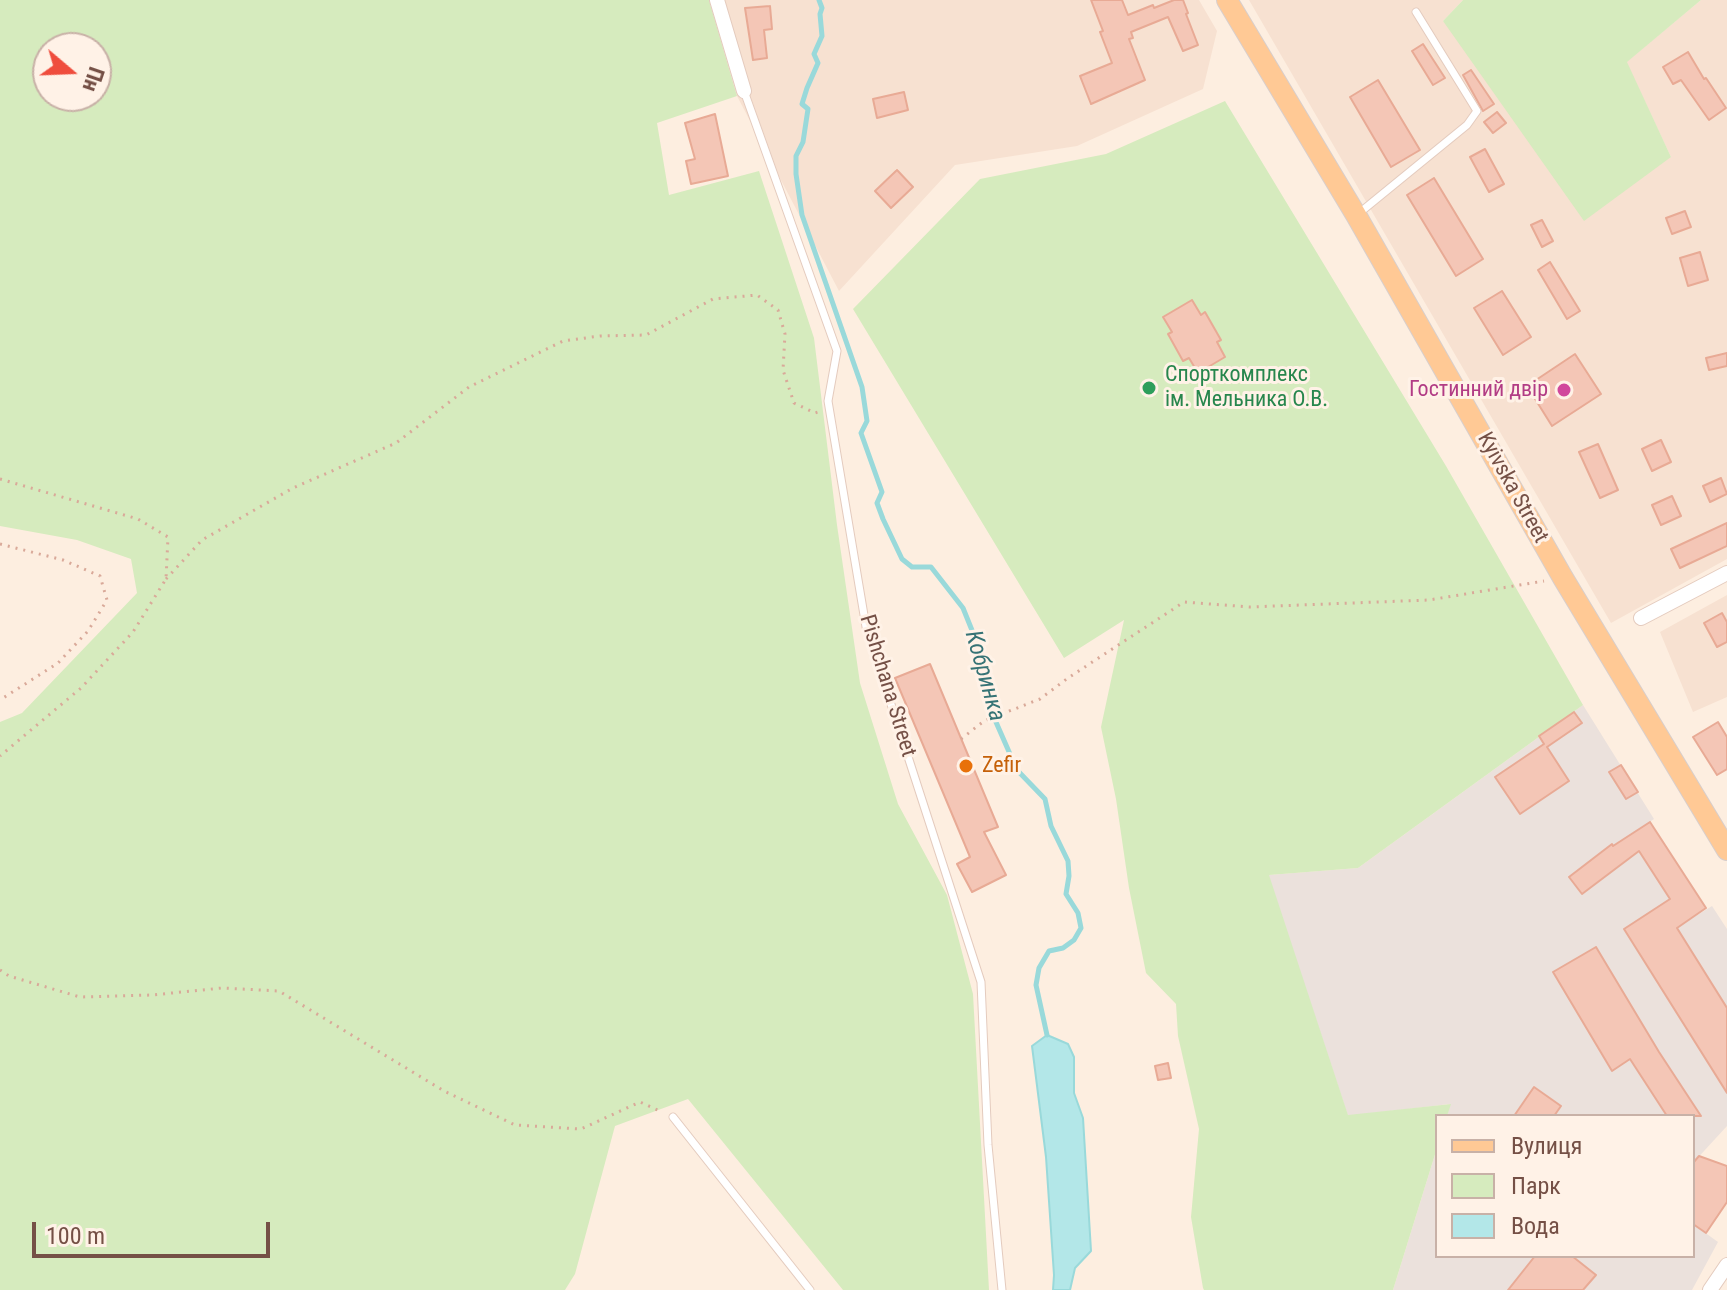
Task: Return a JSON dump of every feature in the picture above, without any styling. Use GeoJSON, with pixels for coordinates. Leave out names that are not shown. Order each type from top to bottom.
{"type":"FeatureCollection","features":[{"type":"Feature","properties":{"kind":"main road","name":"Kyivska Street"},"geometry":{"type":"LineString","coordinates":[[1227,0],[1356,215],[1563,578],[1727,850]]}},
{"type":"Feature","properties":{"kind":"street"},"geometry":{"type":"LineString","coordinates":[[717,0],[744,91]]}},
{"type":"Feature","properties":{"kind":"street"},"geometry":{"type":"LineString","coordinates":[[1641,618],[1727,573]]}},
{"type":"Feature","properties":{"kind":"street"},"geometry":{"type":"LineString","coordinates":[[1710,1290],[1727,1265]]}},
{"type":"Feature","properties":{"kind":"lane"},"geometry":{"type":"LineString","coordinates":[[1356,215],[1467,125],[1477,111],[1416,12]]}},
{"type":"Feature","properties":{"kind":"lane","name":"Pishchana Street"},"geometry":{"type":"LineString","coordinates":[[744,91],[837,351],[828,401],[866,627],[981,982],[988,1145],[1002,1290]]}},
{"type":"Feature","properties":{"kind":"lane"},"geometry":{"type":"LineString","coordinates":[[673,1117],[810,1290]]}},
{"type":"Feature","properties":{"kind":"path"},"geometry":{"type":"LineString","coordinates":[[0,756],[81,688],[133,632],[166,579],[202,540],[293,488],[396,443],[469,387],[563,341],[646,335],[713,299],[757,295],[778,310],[785,334],[783,370],[794,403],[815,413],[830,410]]}},
{"type":"Feature","properties":{"kind":"path"},"geometry":{"type":"LineString","coordinates":[[0,479],[138,519],[168,537],[166,579]]}},
{"type":"Feature","properties":{"kind":"path"},"geometry":{"type":"LineString","coordinates":[[0,544],[63,560],[100,576],[107,600],[88,631],[58,663],[0,700]]}},
{"type":"Feature","properties":{"kind":"path"},"geometry":{"type":"LineString","coordinates":[[961,739],[984,721],[1040,699],[1184,602],[1250,607],[1429,600],[1563,578]]}},
{"type":"Feature","properties":{"kind":"path"},"geometry":{"type":"LineString","coordinates":[[0,970],[9,976],[80,997],[152,995],[222,988],[279,991],[444,1091],[515,1125],[581,1129],[640,1102],[673,1117]]}},
{"type":"Feature","properties":{"kind":"shaded area"},"geometry":{"type":"Polygon","coordinates":[[[709,0],[1199,0],[1217,31],[1203,89],[1077,146],[955,165],[839,291],[737,96],[709,0]]]}},
{"type":"Feature","properties":{"kind":"shaded area"},"geometry":{"type":"Polygon","coordinates":[[[1249,0],[1463,0],[1443,21],[1671,157],[1626,62],[1701,0],[1727,0],[1727,559],[1611,623],[1249,0]]]}},
{"type":"Feature","properties":{"kind":"shaded area"},"geometry":{"type":"Polygon","coordinates":[[[1727,595],[1727,697],[1693,712],[1660,632],[1727,595]]]}},
{"type":"Feature","properties":{"kind":"shaded area"},"geometry":{"type":"Polygon","coordinates":[[[1583,705],[1654,819],[1630,835],[1686,922],[1712,906],[1727,929],[1727,1126],[1695,1161],[1695,1114],[1448,1114],[1450,1104],[1348,1116],[1268,875],[1358,868],[1583,705]]]}},
{"type":"Feature","properties":{"kind":"shaded area"},"geometry":{"type":"Polygon","coordinates":[[[1435,1154],[1435,1258],[1695,1258],[1695,1225],[1718,1242],[1692,1290],[1393,1290],[1435,1154]]]}},
{"type":"Feature","properties":{"kind":"green space"},"geometry":{"type":"Polygon","coordinates":[[[0,0],[709,0],[737,96],[657,123],[669,195],[759,171],[814,338],[860,683],[898,804],[947,895],[973,994],[989,1290],[843,1290],[688,1099],[615,1126],[575,1274],[565,1290],[0,1290],[0,722],[22,713],[137,593],[131,559],[77,540],[0,526],[0,0]]]}},
{"type":"Feature","properties":{"kind":"green space"},"geometry":{"type":"Polygon","coordinates":[[[1463,0],[1701,0],[1627,62],[1671,157],[1584,221],[1443,21],[1463,0]]]}},
{"type":"Feature","properties":{"kind":"green space"},"geometry":{"type":"Polygon","coordinates":[[[1225,101],[1446,466],[1583,705],[1358,868],[1269,875],[1348,1115],[1451,1104],[1448,1114],[1435,1114],[1435,1154],[1393,1290],[1204,1290],[1191,1217],[1199,1129],[1178,1036],[1176,1004],[1146,973],[1101,727],[1124,620],[1064,658],[853,309],[980,179],[1106,154],[1225,101]]]}},
{"type":"Feature","properties":{"kind":"water"},"geometry":{"type":"Polygon","coordinates":[[[1047,1035],[1068,1044],[1074,1057],[1074,1093],[1083,1118],[1091,1251],[1075,1268],[1070,1290],[1053,1290],[1046,1157],[1032,1046],[1047,1035]]]}},
{"type":"Feature","properties":{"kind":"building"},"geometry":{"type":"Polygon","coordinates":[[[1091,0],[1122,0],[1128,15],[1153,5],[1154,8],[1183,0],[1198,45],[1183,51],[1168,17],[1131,32],[1133,38],[1129,39],[1145,80],[1091,104],[1080,76],[1112,63],[1091,0]]]}},
{"type":"Feature","properties":{"kind":"building"},"geometry":{"type":"Polygon","coordinates":[[[770,6],[772,29],[764,30],[767,58],[753,60],[745,8],[770,6]]]}},
{"type":"Feature","properties":{"kind":"building"},"geometry":{"type":"Polygon","coordinates":[[[1423,44],[1445,78],[1433,85],[1412,51],[1423,44]]]}},
{"type":"Feature","properties":{"kind":"building"},"geometry":{"type":"Polygon","coordinates":[[[1688,52],[1726,108],[1709,120],[1681,80],[1673,84],[1663,67],[1688,52]]]}},
{"type":"Feature","properties":{"kind":"building"},"geometry":{"type":"Polygon","coordinates":[[[1471,70],[1494,104],[1483,111],[1463,75],[1471,70]]]}},
{"type":"Feature","properties":{"kind":"building"},"geometry":{"type":"Polygon","coordinates":[[[1378,80],[1420,150],[1391,167],[1350,97],[1378,80]]]}},
{"type":"Feature","properties":{"kind":"building"},"geometry":{"type":"Polygon","coordinates":[[[904,92],[908,110],[877,118],[873,99],[904,92]]]}},
{"type":"Feature","properties":{"kind":"building"},"geometry":{"type":"Polygon","coordinates":[[[1497,112],[1506,123],[1493,133],[1484,122],[1497,112]]]}},
{"type":"Feature","properties":{"kind":"building"},"geometry":{"type":"Polygon","coordinates":[[[715,114],[728,176],[691,184],[686,161],[695,159],[685,123],[715,114]]]}},
{"type":"Feature","properties":{"kind":"building"},"geometry":{"type":"Polygon","coordinates":[[[1485,149],[1504,184],[1489,192],[1470,157],[1485,149]]]}},
{"type":"Feature","properties":{"kind":"building"},"geometry":{"type":"Polygon","coordinates":[[[897,170],[913,187],[891,208],[875,191],[897,170]]]}},
{"type":"Feature","properties":{"kind":"building"},"geometry":{"type":"Polygon","coordinates":[[[1434,178],[1483,259],[1456,276],[1407,195],[1434,178]]]}},
{"type":"Feature","properties":{"kind":"building"},"geometry":{"type":"Polygon","coordinates":[[[1685,211],[1691,227],[1672,234],[1666,218],[1685,211]]]}},
{"type":"Feature","properties":{"kind":"building"},"geometry":{"type":"Polygon","coordinates":[[[1542,220],[1553,241],[1542,247],[1531,225],[1542,220]]]}},
{"type":"Feature","properties":{"kind":"building"},"geometry":{"type":"Polygon","coordinates":[[[1700,252],[1708,280],[1688,286],[1680,258],[1700,252]]]}},
{"type":"Feature","properties":{"kind":"building"},"geometry":{"type":"Polygon","coordinates":[[[1550,262],[1580,311],[1567,319],[1538,270],[1550,262]]]}},
{"type":"Feature","properties":{"kind":"building"},"geometry":{"type":"Polygon","coordinates":[[[1502,291],[1531,337],[1503,355],[1474,308],[1502,291]]]}},
{"type":"Feature","properties":{"kind":"building"},"geometry":{"type":"Polygon","coordinates":[[[1192,300],[1201,315],[1205,312],[1221,340],[1217,342],[1225,357],[1198,373],[1189,358],[1183,361],[1168,334],[1172,332],[1163,317],[1192,300]]]}},
{"type":"Feature","properties":{"kind":"building"},"geometry":{"type":"Polygon","coordinates":[[[1727,353],[1727,366],[1709,370],[1706,358],[1727,353]]]}},
{"type":"Feature","properties":{"kind":"building","name":"Гостинний двір"},"geometry":{"type":"Polygon","coordinates":[[[1575,354],[1601,394],[1552,426],[1527,386],[1575,354]]]}},
{"type":"Feature","properties":{"kind":"building"},"geometry":{"type":"Polygon","coordinates":[[[1661,440],[1671,462],[1652,471],[1642,449],[1661,440]]]}},
{"type":"Feature","properties":{"kind":"building"},"geometry":{"type":"Polygon","coordinates":[[[1598,444],[1618,490],[1600,498],[1579,452],[1598,444]]]}},
{"type":"Feature","properties":{"kind":"building"},"geometry":{"type":"Polygon","coordinates":[[[1721,478],[1727,494],[1710,502],[1703,486],[1721,478]]]}},
{"type":"Feature","properties":{"kind":"building"},"geometry":{"type":"Polygon","coordinates":[[[1672,496],[1681,516],[1661,525],[1652,505],[1672,496]]]}},
{"type":"Feature","properties":{"kind":"building"},"geometry":{"type":"Polygon","coordinates":[[[1727,523],[1727,546],[1680,568],[1671,549],[1727,523]]]}},
{"type":"Feature","properties":{"kind":"building"},"geometry":{"type":"Polygon","coordinates":[[[1722,613],[1727,622],[1727,642],[1717,647],[1704,623],[1722,613]]]}},
{"type":"Feature","properties":{"kind":"building"},"geometry":{"type":"Polygon","coordinates":[[[930,664],[998,827],[984,832],[1006,875],[972,892],[957,864],[970,857],[895,678],[930,664]]]}},
{"type":"Feature","properties":{"kind":"building"},"geometry":{"type":"Polygon","coordinates":[[[1574,712],[1582,723],[1547,747],[1569,781],[1520,814],[1495,777],[1544,744],[1539,736],[1574,712]]]}},
{"type":"Feature","properties":{"kind":"building"},"geometry":{"type":"Polygon","coordinates":[[[1718,722],[1727,737],[1727,769],[1717,775],[1693,737],[1718,722]]]}},
{"type":"Feature","properties":{"kind":"building"},"geometry":{"type":"Polygon","coordinates":[[[1621,765],[1638,792],[1626,799],[1609,772],[1621,765]]]}},
{"type":"Feature","properties":{"kind":"building"},"geometry":{"type":"Polygon","coordinates":[[[1650,822],[1706,908],[1677,928],[1727,1008],[1727,1093],[1624,929],[1670,899],[1639,851],[1582,894],[1569,877],[1612,844],[1650,822]]]}},
{"type":"Feature","properties":{"kind":"building"},"geometry":{"type":"Polygon","coordinates":[[[1596,947],[1701,1116],[1666,1114],[1630,1059],[1612,1071],[1553,972],[1596,947]]]}},
{"type":"Feature","properties":{"kind":"building"},"geometry":{"type":"Polygon","coordinates":[[[1168,1063],[1171,1078],[1158,1080],[1155,1066],[1168,1063]]]}},
{"type":"Feature","properties":{"kind":"building"},"geometry":{"type":"Polygon","coordinates":[[[1534,1087],[1561,1106],[1555,1114],[1515,1114],[1534,1087]]]}},
{"type":"Feature","properties":{"kind":"building"},"geometry":{"type":"Polygon","coordinates":[[[1699,1156],[1727,1166],[1727,1202],[1706,1233],[1695,1225],[1695,1161],[1699,1156]]]}},
{"type":"Feature","properties":{"kind":"building"},"geometry":{"type":"Polygon","coordinates":[[[1533,1258],[1575,1258],[1596,1275],[1583,1290],[1508,1290],[1533,1258]]]}},
{"type":"Feature","properties":{"kind":"waterway","name":"Кобринка"},"geometry":{"type":"LineString","coordinates":[[819,0],[822,36],[814,54],[818,63],[802,104],[808,109],[803,142],[796,156],[802,215],[862,387],[867,421],[861,433],[882,492],[877,503],[883,519],[902,559],[912,567],[931,567],[963,608],[984,660],[992,713],[1017,770],[1045,799],[1051,826],[1068,861],[1066,894],[1078,913],[1081,928],[1074,940],[1063,948],[1049,951],[1039,968],[1036,985],[1047,1035]]}},
{"type":"Feature","properties":{"kind":"place","name":"Спорткомплекс ім. Мельника О.В."},"geometry":{"type":"Point","coordinates":[1149,388]}},
{"type":"Feature","properties":{"kind":"place","name":"Гостинний двір"},"geometry":{"type":"Point","coordinates":[1564,390]}},
{"type":"Feature","properties":{"kind":"place","name":"Zefir"},"geometry":{"type":"Point","coordinates":[966,766]}}]}
